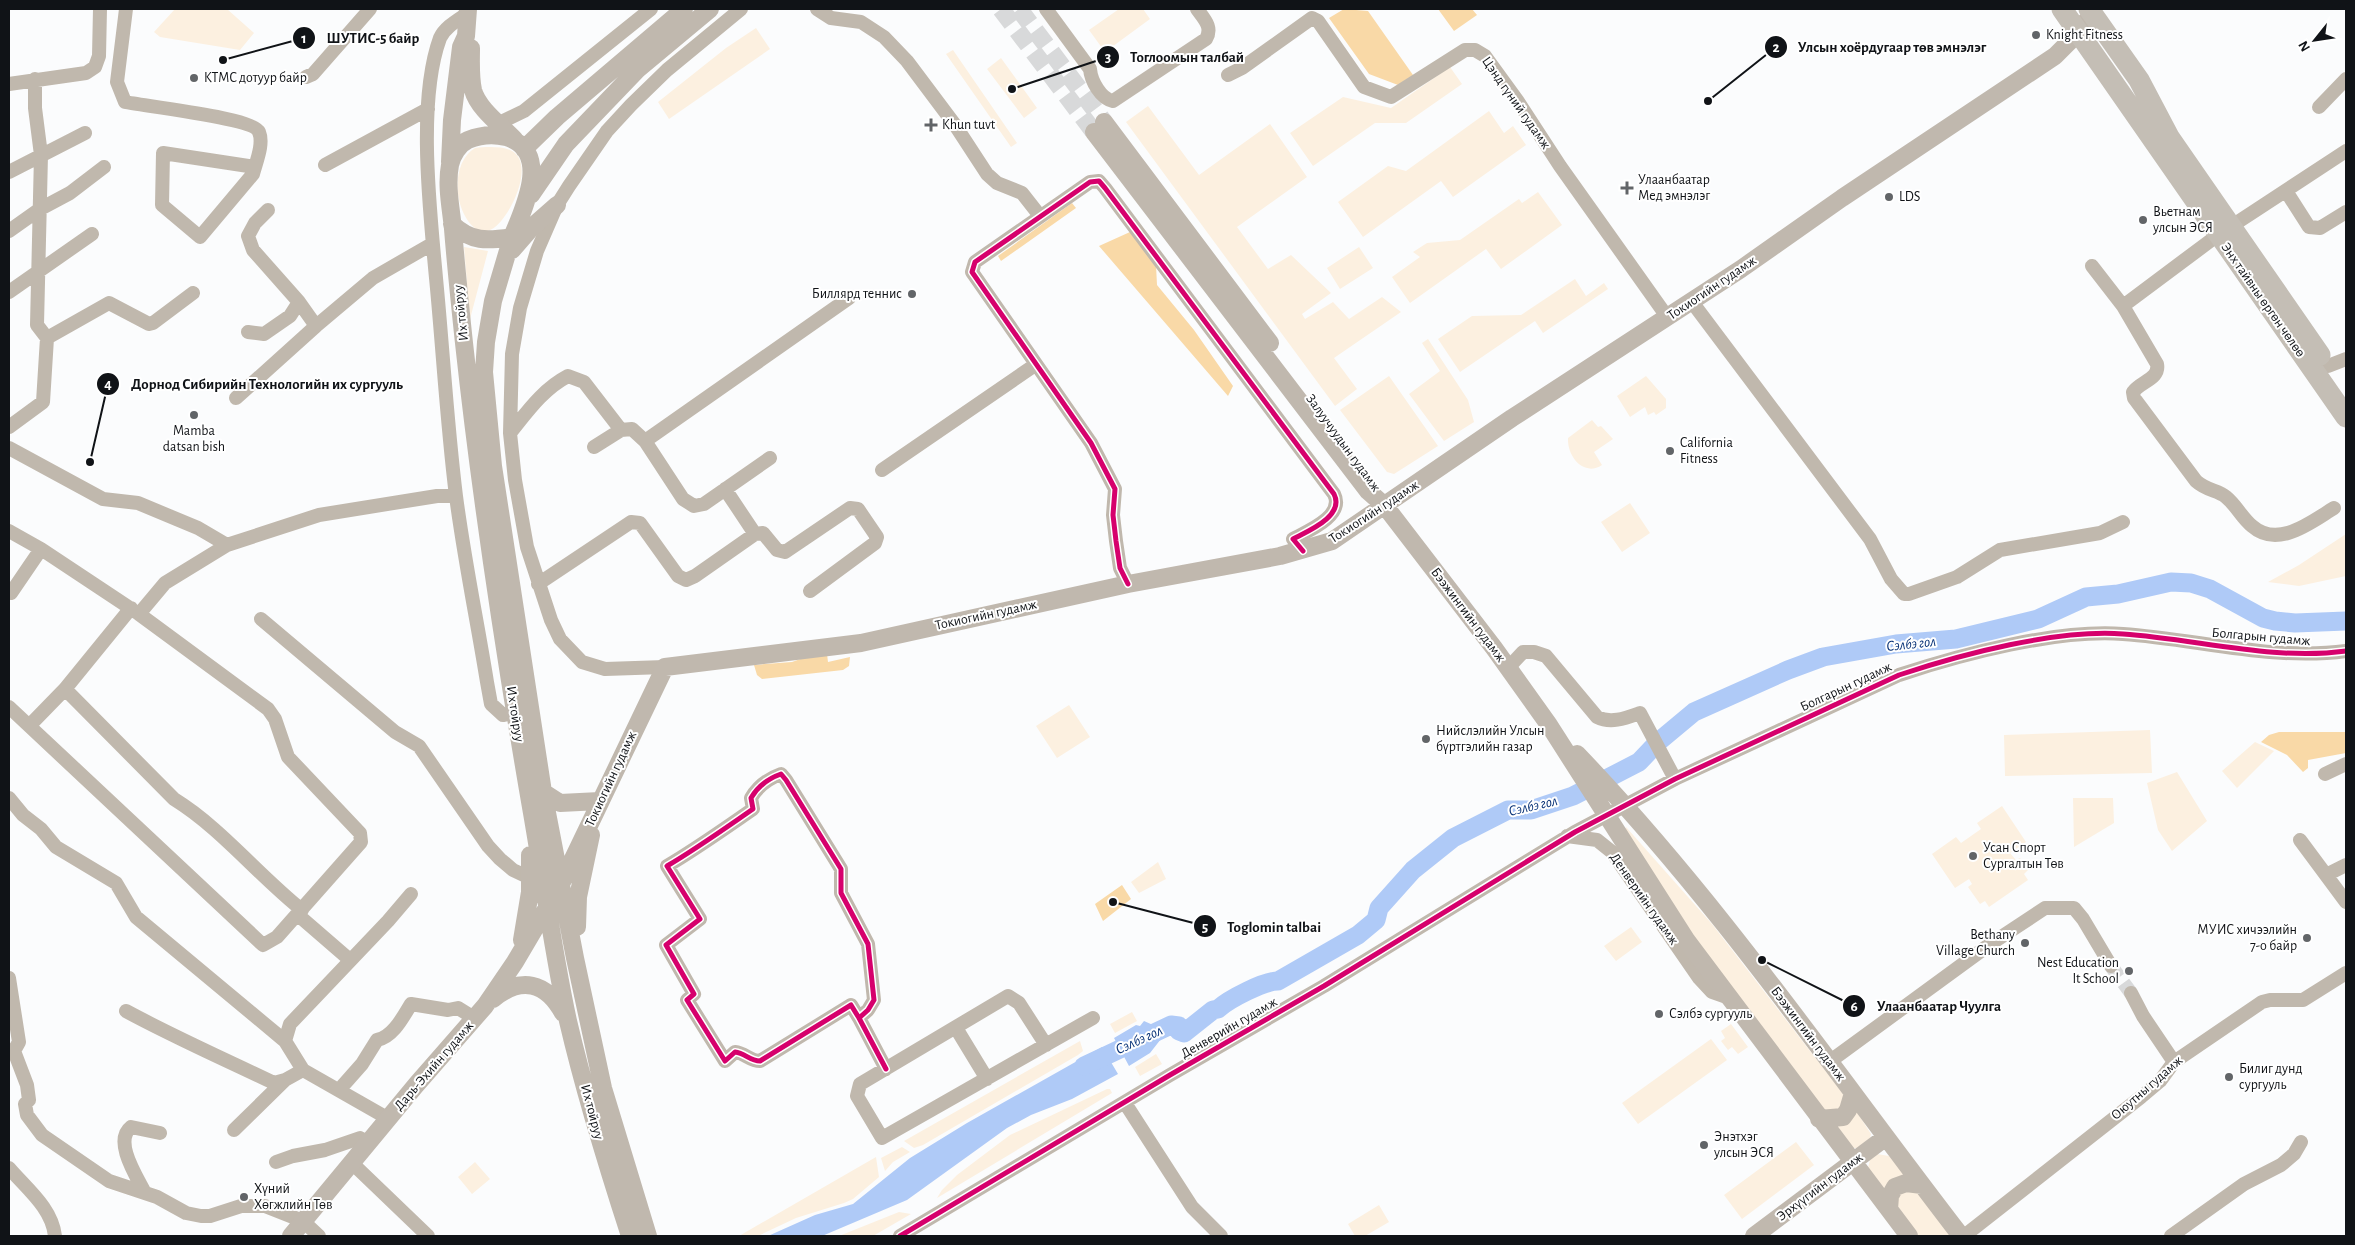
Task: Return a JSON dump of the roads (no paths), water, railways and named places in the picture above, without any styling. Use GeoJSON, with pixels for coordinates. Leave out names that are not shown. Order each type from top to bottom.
{"type":"FeatureCollection","features":[{"type":"Feature","properties":{"kind":"highway","name":"Энх тайвны өргөн чөлөө"},"geometry":{"type":"LineString","coordinates":[[2062,9],[2225,230],[2337,363],[2346,392]]}},
{"type":"Feature","properties":{"kind":"highway","name":"Энх тайвны өргөн чөлөө"},"geometry":{"type":"LineString","coordinates":[[2091,10],[2139,80],[2170,138],[2225,230],[2346,417]]}},
{"type":"Feature","properties":{"kind":"main road"},"geometry":{"type":"LineString","coordinates":[[521,146],[684,9]]}},
{"type":"Feature","properties":{"kind":"main road"},"geometry":{"type":"LineString","coordinates":[[468,11],[466,36],[461,48],[453,111],[449,205],[452,224],[461,232],[475,239],[492,240],[512,237],[528,199],[566,144],[638,69],[710,9]]}},
{"type":"Feature","properties":{"kind":"main road","name":"Токиогийн гудамж"},"geometry":{"type":"LineString","coordinates":[[561,884],[665,667],[861,643],[1128,584],[1303,551],[1332,541],[1512,418],[1692,302],[2055,56],[2078,33],[2091,10]]}},
{"type":"Feature","properties":{"kind":"main road"},"geometry":{"type":"LineString","coordinates":[[466,36],[472,48],[470,70],[473,92],[479,102],[521,146],[531,162],[532,170],[528,199]]}},
{"type":"Feature","properties":{"kind":"main road","name":"Залуучуудын гудамж"},"geometry":{"type":"LineString","coordinates":[[1099,127],[1368,491],[1385,506]]}},
{"type":"Feature","properties":{"kind":"main road"},"geometry":{"type":"LineString","coordinates":[[450,163],[456,150],[469,139],[494,135],[521,146]]}},
{"type":"Feature","properties":{"kind":"main road"},"geometry":{"type":"LineString","coordinates":[[505,258],[532,227],[557,206]]}},
{"type":"Feature","properties":{"kind":"main road","name":"Их тойруу"},"geometry":{"type":"LineString","coordinates":[[452,224],[464,340],[514,713],[547,908],[568,1022],[597,1130],[626,1196]]}},
{"type":"Feature","properties":{"kind":"main road","name":"Их тойруу"},"geometry":{"type":"LineString","coordinates":[[512,237],[488,322],[484,372],[493,466],[543,792],[575,958],[626,1196]]}},
{"type":"Feature","properties":{"kind":"main road","name":"Бээжингийн гудамж"},"geometry":{"type":"LineString","coordinates":[[1385,506],[1549,725],[1687,940],[1819,1119],[1909,1236]]}},
{"type":"Feature","properties":{"kind":"main road","name":"Бээжингийн гудамж"},"geometry":{"type":"LineString","coordinates":[[1549,725],[1643,826],[1720,919],[1962,1236]]}},
{"type":"Feature","properties":{"kind":"main road"},"geometry":{"type":"LineString","coordinates":[[543,792],[560,803],[600,801]]}},
{"type":"Feature","properties":{"kind":"main road"},"geometry":{"type":"LineString","coordinates":[[515,962],[526,923],[530,878],[531,809]]}},
{"type":"Feature","properties":{"kind":"main road"},"geometry":{"type":"LineString","coordinates":[[575,958],[577,909],[588,857],[593,818]]}},
{"type":"Feature","properties":{"kind":"main road","name":"Дарь-Эхийн гудамж"},"geometry":{"type":"LineString","coordinates":[[291,1236],[480,1012],[515,962],[561,884]]}},
{"type":"Feature","properties":{"kind":"main road"},"geometry":{"type":"LineString","coordinates":[[480,1012],[508,988],[517,985],[531,985],[549,993],[556,1000],[568,1022]]}},
{"type":"Feature","properties":{"kind":"main road"},"geometry":{"type":"LineString","coordinates":[[1819,1119],[1842,1117],[1848,1110],[1853,1093]]}},
{"type":"Feature","properties":{"kind":"main road","name":"Эрхүүгийн гудамж"},"geometry":{"type":"LineString","coordinates":[[1754,1236],[1886,1137]]}},
{"type":"Feature","properties":{"kind":"main road"},"geometry":{"type":"LineString","coordinates":[[1889,1209],[1890,1196],[1895,1187],[1906,1183],[1922,1185]]}},
{"type":"Feature","properties":{"kind":"main road"},"geometry":{"type":"LineString","coordinates":[[626,1196],[630,1236]]}},
{"type":"Feature","properties":{"kind":"main road"},"geometry":{"type":"LineString","coordinates":[[626,1196],[648,1236]]}},
{"type":"Feature","properties":{"kind":"street"},"geometry":{"type":"LineString","coordinates":[[9,84],[35,78],[86,73],[95,67],[99,56],[100,9]]}},
{"type":"Feature","properties":{"kind":"street"},"geometry":{"type":"LineString","coordinates":[[126,9],[117,82],[125,102],[230,119],[253,126],[259,131],[261,142],[255,167],[253,174],[200,238],[162,205],[163,153],[255,167]]}},
{"type":"Feature","properties":{"kind":"street"},"geometry":{"type":"LineString","coordinates":[[306,76],[312,74],[370,9]]}},
{"type":"Feature","properties":{"kind":"street"},"geometry":{"type":"LineString","coordinates":[[499,123],[524,111],[650,9]]}},
{"type":"Feature","properties":{"kind":"street"},"geometry":{"type":"LineString","coordinates":[[665,667],[605,669],[582,662],[560,639],[538,584],[527,547],[515,480],[510,433],[512,354],[520,308],[537,251],[557,206],[607,131],[630,105],[667,70],[741,9]]}},
{"type":"Feature","properties":{"kind":"street"},"geometry":{"type":"LineString","coordinates":[[817,9],[830,18],[861,22],[884,37],[907,61],[955,125],[987,174],[997,183],[1022,193],[1040,216]]}},
{"type":"Feature","properties":{"kind":"street"},"geometry":{"type":"LineString","coordinates":[[1046,9],[1090,69],[1091,78],[1103,96],[1113,102],[1206,39],[1210,32],[1209,27],[1197,9]]}},
{"type":"Feature","properties":{"kind":"street"},"geometry":{"type":"LineString","coordinates":[[468,11],[448,27],[441,36],[434,57],[428,109],[428,173],[432,244],[456,496],[491,704],[503,716],[514,713]]}},
{"type":"Feature","properties":{"kind":"street","name":"Цэнд гүний гудамж"},"geometry":{"type":"LineString","coordinates":[[1228,75],[1242,68],[1312,18],[1318,21],[1364,87],[1391,97],[1465,50],[1475,50],[1485,56],[1517,100],[1560,166],[1668,318]]}},
{"type":"Feature","properties":{"kind":"street"},"geometry":{"type":"LineString","coordinates":[[9,427],[43,402],[47,338],[37,325],[41,155],[35,108],[35,78]]}},
{"type":"Feature","properties":{"kind":"street"},"geometry":{"type":"LineString","coordinates":[[2319,107],[2346,78]]}},
{"type":"Feature","properties":{"kind":"street"},"geometry":{"type":"LineString","coordinates":[[325,165],[428,109]]}},
{"type":"Feature","properties":{"kind":"street"},"geometry":{"type":"LineString","coordinates":[[9,172],[73,141],[85,133]]}},
{"type":"Feature","properties":{"kind":"street"},"geometry":{"type":"LineString","coordinates":[[2122,306],[2225,230],[2346,151]]}},
{"type":"Feature","properties":{"kind":"street"},"geometry":{"type":"LineString","coordinates":[[9,231],[40,209],[70,193],[104,167]]}},
{"type":"Feature","properties":{"kind":"street"},"geometry":{"type":"LineString","coordinates":[[1128,584],[1120,568],[1116,541],[1113,516],[1115,489],[1092,443],[973,276],[972,269],[975,262],[1090,182],[1099,181],[1105,188],[1334,494],[1337,500],[1336,507],[1318,526],[1293,539],[1303,551]]}},
{"type":"Feature","properties":{"kind":"street"},"geometry":{"type":"LineString","coordinates":[[2286,191],[2309,227],[2320,228],[2346,212]]}},
{"type":"Feature","properties":{"kind":"street"},"geometry":{"type":"LineString","coordinates":[[268,210],[255,223],[248,236],[253,250],[299,302],[316,326]]}},
{"type":"Feature","properties":{"kind":"street"},"geometry":{"type":"LineString","coordinates":[[9,292],[92,234]]}},
{"type":"Feature","properties":{"kind":"street"},"geometry":{"type":"LineString","coordinates":[[236,398],[373,278],[432,244]]}},
{"type":"Feature","properties":{"kind":"street"},"geometry":{"type":"LineString","coordinates":[[2092,266],[2122,306],[2158,370],[2156,374],[2136,388],[2133,392],[2134,398],[2196,481],[2204,489],[2225,496],[2253,528],[2279,535],[2291,534],[2334,508]]}},
{"type":"Feature","properties":{"kind":"street"},"geometry":{"type":"LineString","coordinates":[[47,338],[108,303],[149,324],[153,323],[193,293]]}},
{"type":"Feature","properties":{"kind":"street"},"geometry":{"type":"LineString","coordinates":[[645,441],[848,298]]}},
{"type":"Feature","properties":{"kind":"street"},"geometry":{"type":"LineString","coordinates":[[248,332],[264,334],[290,316],[299,302]]}},
{"type":"Feature","properties":{"kind":"street"},"geometry":{"type":"LineString","coordinates":[[1692,302],[1870,539],[1891,579],[1904,594],[1909,594],[1957,577],[2000,550],[2100,532],[2123,522]]}},
{"type":"Feature","properties":{"kind":"street"},"geometry":{"type":"LineString","coordinates":[[442,344],[464,340]]}},
{"type":"Feature","properties":{"kind":"street"},"geometry":{"type":"LineString","coordinates":[[882,470],[1035,365]]}},
{"type":"Feature","properties":{"kind":"street"},"geometry":{"type":"LineString","coordinates":[[510,433],[554,383],[568,376],[584,382],[621,430]]}},
{"type":"Feature","properties":{"kind":"street"},"geometry":{"type":"LineString","coordinates":[[594,447],[621,430],[632,429],[645,441],[686,502],[699,506],[770,458]]}},
{"type":"Feature","properties":{"kind":"street"},"geometry":{"type":"LineString","coordinates":[[9,448],[104,499],[138,503],[198,528],[228,545]]}},
{"type":"Feature","properties":{"kind":"street"},"geometry":{"type":"LineString","coordinates":[[725,489],[755,534]]}},
{"type":"Feature","properties":{"kind":"street"},"geometry":{"type":"LineString","coordinates":[[30,725],[65,690],[135,611],[165,583],[228,545],[319,515],[437,496],[456,496]]}},
{"type":"Feature","properties":{"kind":"street"},"geometry":{"type":"LineString","coordinates":[[538,584],[634,521],[643,526],[678,576],[686,580],[696,576],[755,534],[763,533],[777,550],[785,552],[850,508],[858,509],[877,537],[875,543],[810,590]]}},
{"type":"Feature","properties":{"kind":"street"},"geometry":{"type":"LineString","coordinates":[[9,531],[42,549],[135,611],[268,709],[275,719],[288,757],[360,833],[361,842],[277,937],[264,945],[133,825],[9,707]]}},
{"type":"Feature","properties":{"kind":"street"},"geometry":{"type":"LineString","coordinates":[[11,593],[42,549]]}},
{"type":"Feature","properties":{"kind":"street"},"geometry":{"type":"LineString","coordinates":[[261,619],[395,732],[419,746],[488,846],[513,870],[530,878]]}},
{"type":"Feature","properties":{"kind":"street","name":"Болгарын гудамж"},"geometry":{"type":"LineString","coordinates":[[1567,836],[1636,799],[1673,774],[1899,675],[1939,662],[2035,640],[2082,634],[2121,634],[2273,652],[2311,654],[2346,651]]}},
{"type":"Feature","properties":{"kind":"street"},"geometry":{"type":"LineString","coordinates":[[1508,668],[1523,652],[1540,653],[1546,656],[1598,717],[1604,720],[1615,720],[1640,713],[1673,774]]}},
{"type":"Feature","properties":{"kind":"street"},"geometry":{"type":"LineString","coordinates":[[65,690],[174,799],[193,811],[350,960]]}},
{"type":"Feature","properties":{"kind":"street"},"geometry":{"type":"LineString","coordinates":[[2326,774],[2346,764]]}},
{"type":"Feature","properties":{"kind":"street"},"geometry":{"type":"LineString","coordinates":[[859,1018],[874,1000],[868,944],[841,892],[841,869],[837,861],[781,774],[773,777],[758,788],[751,798],[753,809],[709,838],[694,851],[667,866],[700,919],[666,945],[694,994],[687,1000],[725,1061],[735,1052],[740,1052],[754,1061],[760,1061],[851,1005],[886,1069]]}},
{"type":"Feature","properties":{"kind":"street"},"geometry":{"type":"LineString","coordinates":[[9,798],[23,815],[41,829],[56,847],[116,884],[136,917],[285,1041],[303,1070],[389,1119]]}},
{"type":"Feature","properties":{"kind":"street","name":"Денверийн гудамж"},"geometry":{"type":"LineString","coordinates":[[900,1236],[1324,986],[1567,836],[1597,840],[1612,852],[1699,978],[1712,992],[1729,998]]}},
{"type":"Feature","properties":{"kind":"street"},"geometry":{"type":"LineString","coordinates":[[2300,840],[2346,902]]}},
{"type":"Feature","properties":{"kind":"street"},"geometry":{"type":"LineString","coordinates":[[2326,875],[2346,865]]}},
{"type":"Feature","properties":{"kind":"street"},"geometry":{"type":"LineString","coordinates":[[285,1041],[290,1024],[388,921],[411,894]]}},
{"type":"Feature","properties":{"kind":"street"},"geometry":{"type":"LineString","coordinates":[[1829,1062],[1989,945],[2045,908],[2074,908],[2112,966]]}},
{"type":"Feature","properties":{"kind":"street","name":"Оюутны гудамж"},"geometry":{"type":"LineString","coordinates":[[1962,1236],[2141,1097],[2160,1081],[2174,1062],[2262,1002],[2270,1000],[2303,1000],[2346,974]]}},
{"type":"Feature","properties":{"kind":"street"},"geometry":{"type":"LineString","coordinates":[[9,978],[19,1042],[12,1051],[27,1085],[29,1100],[25,1104],[27,1115],[42,1135],[110,1181],[145,1193],[193,1215],[210,1216],[241,1206],[255,1205],[275,1209],[303,1221],[319,1236]]}},
{"type":"Feature","properties":{"kind":"street"},"geometry":{"type":"LineString","coordinates":[[2131,993],[2142,1016],[2174,1062]]}},
{"type":"Feature","properties":{"kind":"street"},"geometry":{"type":"LineString","coordinates":[[1046,1045],[1019,1003],[1008,996],[860,1084],[856,1096],[882,1138],[987,1079],[1093,1018]]}},
{"type":"Feature","properties":{"kind":"street"},"geometry":{"type":"LineString","coordinates":[[339,1090],[362,1064],[377,1040],[384,1039],[393,1030],[412,1004],[448,1010],[458,1008],[480,1012]]}},
{"type":"Feature","properties":{"kind":"street"},"geometry":{"type":"LineString","coordinates":[[126,1011],[184,1042],[251,1070],[274,1083],[285,1080],[303,1070]]}},
{"type":"Feature","properties":{"kind":"street"},"geometry":{"type":"LineString","coordinates":[[956,1028],[987,1079]]}},
{"type":"Feature","properties":{"kind":"street"},"geometry":{"type":"LineString","coordinates":[[234,1130],[285,1080]]}},
{"type":"Feature","properties":{"kind":"street"},"geometry":{"type":"LineString","coordinates":[[1125,1103],[1192,1207],[1221,1236]]}},
{"type":"Feature","properties":{"kind":"street"},"geometry":{"type":"LineString","coordinates":[[145,1193],[128,1160],[124,1137],[126,1131],[131,1127],[160,1133]]}},
{"type":"Feature","properties":{"kind":"street"},"geometry":{"type":"LineString","coordinates":[[276,1162],[293,1156],[325,1150],[360,1138],[369,1143]]}},
{"type":"Feature","properties":{"kind":"street"},"geometry":{"type":"LineString","coordinates":[[2172,1236],[2244,1184],[2281,1165],[2294,1154],[2301,1142]]}},
{"type":"Feature","properties":{"kind":"street"},"geometry":{"type":"LineString","coordinates":[[352,1164],[428,1236]]}},
{"type":"Feature","properties":{"kind":"street"},"geometry":{"type":"LineString","coordinates":[[9,1168],[47,1211],[53,1222],[55,1236]]}},
{"type":"Feature","properties":{"kind":"water"},"geometry":{"type":"Polygon","coordinates":[[[1144,1021],[1153,1025],[1176,1024],[1168,1030],[1150,1053],[1129,1066],[1114,1038],[1136,1025],[1140,1026],[1144,1021]]]}},
{"type":"Feature","properties":{"kind":"water"},"geometry":{"type":"Polygon","coordinates":[[[1102,1047],[1118,1074],[1072,1099],[1031,1115],[1007,1128],[907,1200],[822,1236],[768,1236],[815,1215],[853,1204],[910,1158],[967,1123],[1102,1047]]]}},
{"type":"Feature","properties":{"kind":"waterway","name":"Сэлбэ гол"},"geometry":{"type":"LineString","coordinates":[[1084,1066],[1171,1025],[1179,1026],[1179,1031],[1184,1033],[1213,1010],[1256,987],[1278,981],[1358,935],[1376,920],[1379,908],[1413,870],[1453,838],[1508,810],[1531,810],[1573,796],[1639,762],[1658,742],[1694,712],[1788,670],[1823,657],[1896,644],[1956,639],[2038,619],[2086,597],[2118,594],[2171,582],[2191,583],[2210,589],[2263,618],[2275,621],[2295,623],[2346,621]]}},
{"type":"Feature","properties":{"kind":"tunnel"},"geometry":{"type":"LineString","coordinates":[[1001,9],[1094,132]]}},
{"type":"Feature","properties":{"kind":"tunnel"},"geometry":{"type":"LineString","coordinates":[[1019,9],[1104,122]]}},
{"type":"Feature","properties":{"kind":"tunnel"},"geometry":{"type":"LineString","coordinates":[[2111,966],[2131,993]]}},
{"type":"Feature","properties":{"kind":"place","name":"Knight Fitness"},"geometry":{"type":"Point","coordinates":[2036,35]}},
{"type":"Feature","properties":{"kind":"place","name":"ШУТИС-5 байр"},"geometry":{"type":"Point","coordinates":[223,60]}},
{"type":"Feature","properties":{"kind":"place","name":"KTMC дотуур байр"},"geometry":{"type":"Point","coordinates":[194,78]}},
{"type":"Feature","properties":{"kind":"place","name":"Тоглоомын талбай"},"geometry":{"type":"Point","coordinates":[1012,89]}},
{"type":"Feature","properties":{"kind":"place","name":"Улсын хоёрдугаар төв эмнэлэг"},"geometry":{"type":"Point","coordinates":[1708,101]}},
{"type":"Feature","properties":{"kind":"place","name":"Khun tuvt"},"geometry":{"type":"Point","coordinates":[931,125]}},
{"type":"Feature","properties":{"kind":"place","name":"Улаанбаатар Мед эмнэлэг"},"geometry":{"type":"Point","coordinates":[1627,188]}},
{"type":"Feature","properties":{"kind":"place","name":"LDS"},"geometry":{"type":"Point","coordinates":[1889,197]}},
{"type":"Feature","properties":{"kind":"place","name":"Вьетнам улсын ЭСЯ"},"geometry":{"type":"Point","coordinates":[2143,220]}},
{"type":"Feature","properties":{"kind":"place","name":"Биллярд теннис"},"geometry":{"type":"Point","coordinates":[912,294]}},
{"type":"Feature","properties":{"kind":"place","name":"Mamba datsan bish"},"geometry":{"type":"Point","coordinates":[194,415]}},
{"type":"Feature","properties":{"kind":"place","name":"California Fitness"},"geometry":{"type":"Point","coordinates":[1670,451]}},
{"type":"Feature","properties":{"kind":"place","name":"Дорнод Сибирийн Технологийн их сургууль"},"geometry":{"type":"Point","coordinates":[90,462]}},
{"type":"Feature","properties":{"kind":"place","name":"Нийслэлийн Улсын бүртгэлийн газар"},"geometry":{"type":"Point","coordinates":[1426,739]}},
{"type":"Feature","properties":{"kind":"place","name":"Усан Спорт Сургалтын Төв"},"geometry":{"type":"Point","coordinates":[1973,856]}},
{"type":"Feature","properties":{"kind":"place","name":"Toglomin talbai"},"geometry":{"type":"Point","coordinates":[1113,902]}},
{"type":"Feature","properties":{"kind":"place","name":"МУИС хичээлийн 7-о байр"},"geometry":{"type":"Point","coordinates":[2307,938]}},
{"type":"Feature","properties":{"kind":"place","name":"Bethany Village Church"},"geometry":{"type":"Point","coordinates":[2025,943]}},
{"type":"Feature","properties":{"kind":"place","name":"Улаанбаатар Чуулга"},"geometry":{"type":"Point","coordinates":[1762,960]}},
{"type":"Feature","properties":{"kind":"place","name":"Nest Education It School"},"geometry":{"type":"Point","coordinates":[2129,971]}},
{"type":"Feature","properties":{"kind":"place","name":"Сэлбэ сургууль"},"geometry":{"type":"Point","coordinates":[1659,1014]}},
{"type":"Feature","properties":{"kind":"place","name":"Билиг дунд сургууль"},"geometry":{"type":"Point","coordinates":[2229,1077]}},
{"type":"Feature","properties":{"kind":"place","name":"Энэтхэг улсын ЭСЯ"},"geometry":{"type":"Point","coordinates":[1704,1145]}},
{"type":"Feature","properties":{"kind":"place","name":"Хүний Хөгжлийн Төв"},"geometry":{"type":"Point","coordinates":[244,1197]}}]}
